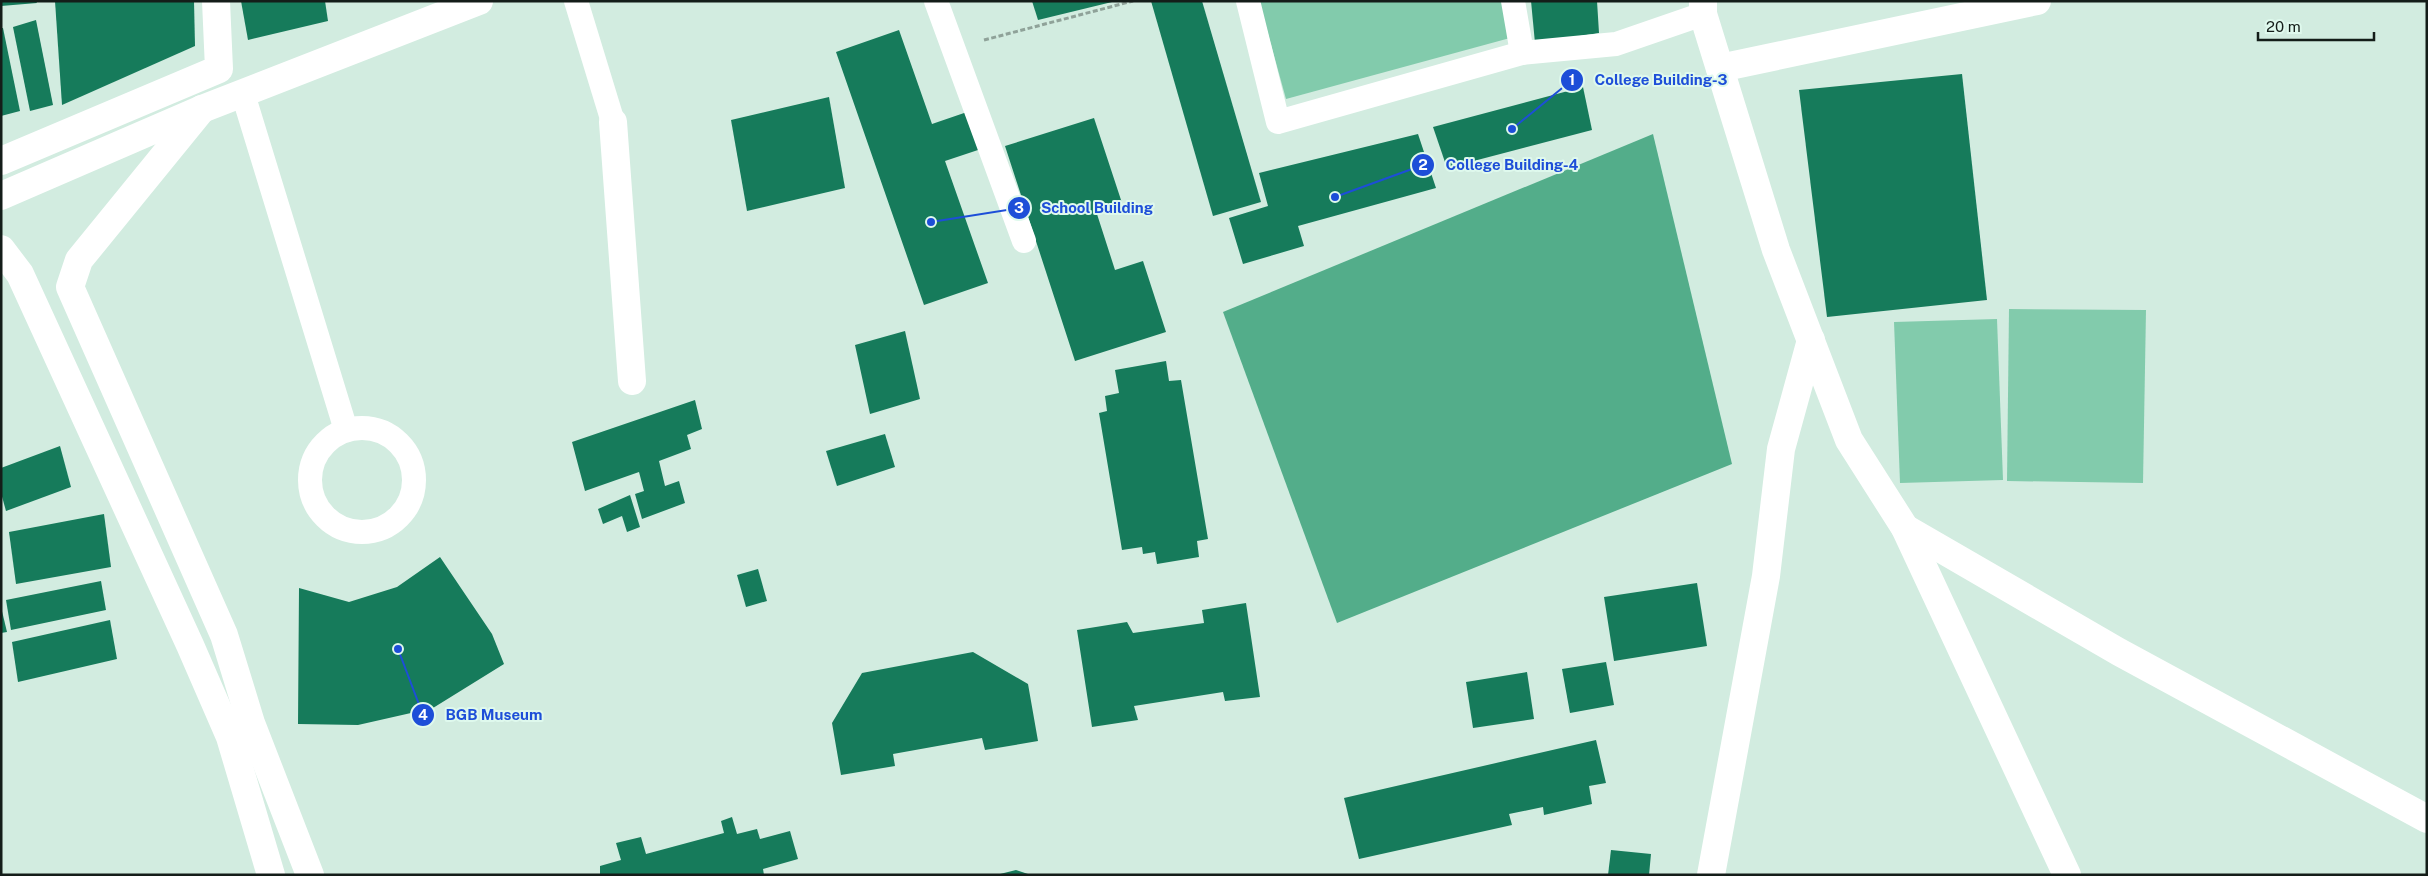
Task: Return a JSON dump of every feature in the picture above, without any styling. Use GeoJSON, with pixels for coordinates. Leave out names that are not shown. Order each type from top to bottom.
{"type":"FeatureCollection","features":[{"type":"Feature","properties":{"kind":"street"},"geometry":{"type":"LineString","coordinates":[[1,161],[219,69],[216,1]]}},
{"type":"Feature","properties":{"kind":"street"},"geometry":{"type":"LineString","coordinates":[[1,196],[202,109],[479,1]]}},
{"type":"Feature","properties":{"kind":"street"},"geometry":{"type":"LineString","coordinates":[[1720,68],[2036,1]]}},
{"type":"Feature","properties":{"kind":"street"},"geometry":{"type":"LineString","coordinates":[[1703,8],[1776,250],[1849,440],[1904,528],[2067,875]]}},
{"type":"Feature","properties":{"kind":"street"},"geometry":{"type":"LineString","coordinates":[[202,109],[79,260],[70,287],[224,635],[251,723],[310,875]]}},
{"type":"Feature","properties":{"kind":"street"},"geometry":{"type":"LineString","coordinates":[[613,122],[632,381]]}},
{"type":"Feature","properties":{"kind":"street"},"geometry":{"type":"LineString","coordinates":[[1,249],[20,274],[201,669],[230,737],[271,875]]}},
{"type":"Feature","properties":{"kind":"street"},"geometry":{"type":"LineString","coordinates":[[1711,875],[1766,576],[1781,449],[1811,340]]}},
{"type":"Feature","properties":{"kind":"street"},"geometry":{"type":"LineString","coordinates":[[1904,528],[2119,652],[2427,819]]}},
{"type":"Feature","properties":{"kind":"street"},"geometry":{"type":"LineString","coordinates":[[201,669],[232,664]]}},
{"type":"Feature","properties":{"kind":"lane"},"geometry":{"type":"LineString","coordinates":[[576,1],[613,122]]}},
{"type":"Feature","properties":{"kind":"lane"},"geometry":{"type":"LineString","coordinates":[[936,1],[1024,241]]}},
{"type":"Feature","properties":{"kind":"lane"},"geometry":{"type":"LineString","coordinates":[[1248,1],[1278,122],[1522,53],[1616,44],[1703,8]]}},
{"type":"Feature","properties":{"kind":"lane"},"geometry":{"type":"LineString","coordinates":[[1513,1],[1522,53]]}},
{"type":"Feature","properties":{"kind":"lane"},"geometry":{"type":"LineString","coordinates":[[243,94],[346,430]]}},
{"type":"Feature","properties":{"kind":"lane"},"geometry":{"type":"LineString","coordinates":[[363,427],[387,434],[394,438],[406,451],[412,466],[414,483],[410,499],[401,514],[389,525],[373,531],[356,532],[338,526],[324,516],[314,501],[309,484],[311,466],[318,451],[330,438],[346,430],[363,427]]}},
{"type":"Feature","properties":{"kind":"path"},"geometry":{"type":"LineString","coordinates":[[953,48],[1133,1]]}},
{"type":"Feature","properties":{"kind":"shaded area"},"geometry":{"type":"Polygon","coordinates":[[[1259,1],[1504,1],[1510,38],[1286,99],[1259,1]]]}},
{"type":"Feature","properties":{"kind":"shaded area"},"geometry":{"type":"Polygon","coordinates":[[[1653,134],[1732,464],[1337,623],[1223,312],[1653,134]]]}},
{"type":"Feature","properties":{"kind":"shaded area"},"geometry":{"type":"Polygon","coordinates":[[[2009,309],[2146,310],[2143,483],[2007,481],[2009,309]]]}},
{"type":"Feature","properties":{"kind":"shaded area"},"geometry":{"type":"Polygon","coordinates":[[[1997,319],[2003,480],[1900,483],[1894,322],[1997,319]]]}},
{"type":"Feature","properties":{"kind":"building"},"geometry":{"type":"Polygon","coordinates":[[[1,1],[36,1],[37,3],[1,6],[1,1]]]}},
{"type":"Feature","properties":{"kind":"building"},"geometry":{"type":"Polygon","coordinates":[[[55,1],[194,1],[195,46],[62,105],[55,1]]]}},
{"type":"Feature","properties":{"kind":"building"},"geometry":{"type":"Polygon","coordinates":[[[241,1],[325,1],[328,21],[248,40],[241,1]]]}},
{"type":"Feature","properties":{"kind":"building"},"geometry":{"type":"Polygon","coordinates":[[[1032,1],[1111,1],[1112,2],[1038,20],[1032,1]]]}},
{"type":"Feature","properties":{"kind":"building"},"geometry":{"type":"Polygon","coordinates":[[[1151,1],[1202,1],[1261,202],[1213,216],[1151,1]]]}},
{"type":"Feature","properties":{"kind":"building"},"geometry":{"type":"Polygon","coordinates":[[[1531,1],[1597,1],[1599,33],[1535,43],[1531,1]]]}},
{"type":"Feature","properties":{"kind":"building"},"geometry":{"type":"Polygon","coordinates":[[[36,20],[53,105],[30,111],[13,27],[36,20]]]}},
{"type":"Feature","properties":{"kind":"building"},"geometry":{"type":"Polygon","coordinates":[[[1,28],[3,28],[20,111],[1,116],[1,28]]]}},
{"type":"Feature","properties":{"kind":"building"},"geometry":{"type":"Polygon","coordinates":[[[899,30],[932,124],[967,112],[981,149],[945,161],[988,283],[924,305],[836,52],[899,30]]]}},
{"type":"Feature","properties":{"kind":"building"},"geometry":{"type":"Polygon","coordinates":[[[1962,74],[1987,300],[1827,317],[1799,90],[1962,74]]]}},
{"type":"Feature","properties":{"kind":"building"},"geometry":{"type":"Polygon","coordinates":[[[1583,87],[1592,130],[1447,168],[1433,127],[1583,87]]]}},
{"type":"Feature","properties":{"kind":"building"},"geometry":{"type":"Polygon","coordinates":[[[829,97],[845,188],[747,211],[731,120],[829,97]]]}},
{"type":"Feature","properties":{"kind":"building"},"geometry":{"type":"Polygon","coordinates":[[[1094,118],[1122,203],[1096,211],[1115,270],[1143,261],[1166,332],[1075,361],[1005,146],[1094,118]]]}},
{"type":"Feature","properties":{"kind":"building"},"geometry":{"type":"Polygon","coordinates":[[[1418,134],[1436,188],[1298,226],[1304,246],[1243,264],[1229,218],[1268,206],[1259,173],[1418,134]]]}},
{"type":"Feature","properties":{"kind":"building"},"geometry":{"type":"Polygon","coordinates":[[[905,331],[920,399],[870,414],[855,345],[905,331]]]}},
{"type":"Feature","properties":{"kind":"building"},"geometry":{"type":"Polygon","coordinates":[[[1166,361],[1169,381],[1181,380],[1208,539],[1197,541],[1199,557],[1157,564],[1155,552],[1143,554],[1142,547],[1122,550],[1099,413],[1107,411],[1105,396],[1119,393],[1115,370],[1166,361]]]}},
{"type":"Feature","properties":{"kind":"building"},"geometry":{"type":"Polygon","coordinates":[[[695,400],[702,429],[687,435],[691,449],[659,461],[665,486],[679,481],[685,503],[642,519],[635,494],[644,491],[639,472],[585,491],[572,442],[695,400]]]}},
{"type":"Feature","properties":{"kind":"building"},"geometry":{"type":"Polygon","coordinates":[[[885,434],[895,467],[837,486],[826,451],[885,434]]]}},
{"type":"Feature","properties":{"kind":"building"},"geometry":{"type":"Polygon","coordinates":[[[60,446],[71,487],[6,511],[1,493],[1,468],[60,446]]]}},
{"type":"Feature","properties":{"kind":"building"},"geometry":{"type":"Polygon","coordinates":[[[630,495],[640,527],[627,532],[622,516],[603,524],[598,509],[630,495]]]}},
{"type":"Feature","properties":{"kind":"building"},"geometry":{"type":"Polygon","coordinates":[[[104,514],[111,567],[16,584],[9,532],[104,514]]]}},
{"type":"Feature","properties":{"kind":"building"},"geometry":{"type":"Polygon","coordinates":[[[440,557],[492,634],[504,664],[433,708],[358,725],[298,724],[299,588],[349,602],[397,587],[440,557]]]}},
{"type":"Feature","properties":{"kind":"building"},"geometry":{"type":"Polygon","coordinates":[[[758,569],[767,601],[746,607],[737,575],[758,569]]]}},
{"type":"Feature","properties":{"kind":"building"},"geometry":{"type":"Polygon","coordinates":[[[101,581],[106,610],[11,630],[6,600],[101,581]]]}},
{"type":"Feature","properties":{"kind":"building"},"geometry":{"type":"Polygon","coordinates":[[[1697,583],[1707,646],[1614,661],[1604,597],[1697,583]]]}},
{"type":"Feature","properties":{"kind":"building"},"geometry":{"type":"Polygon","coordinates":[[[1246,603],[1260,697],[1225,701],[1223,692],[1134,706],[1138,720],[1092,727],[1077,630],[1127,622],[1133,633],[1204,623],[1202,610],[1246,603]]]}},
{"type":"Feature","properties":{"kind":"building"},"geometry":{"type":"Polygon","coordinates":[[[1,607],[7,632],[1,633],[1,607]]]}},
{"type":"Feature","properties":{"kind":"building"},"geometry":{"type":"Polygon","coordinates":[[[110,620],[117,659],[18,682],[12,642],[110,620]]]}},
{"type":"Feature","properties":{"kind":"building"},"geometry":{"type":"Polygon","coordinates":[[[973,652],[1028,684],[1038,741],[985,750],[982,738],[893,754],[895,766],[841,775],[832,723],[862,673],[973,652]]]}},
{"type":"Feature","properties":{"kind":"building"},"geometry":{"type":"Polygon","coordinates":[[[1606,662],[1614,705],[1570,713],[1562,669],[1606,662]]]}},
{"type":"Feature","properties":{"kind":"building"},"geometry":{"type":"Polygon","coordinates":[[[1527,672],[1534,719],[1473,728],[1466,682],[1527,672]]]}},
{"type":"Feature","properties":{"kind":"building"},"geometry":{"type":"Polygon","coordinates":[[[1596,740],[1606,783],[1589,786],[1592,804],[1544,815],[1543,807],[1509,814],[1512,825],[1359,859],[1344,798],[1596,740]]]}},
{"type":"Feature","properties":{"kind":"building"},"geometry":{"type":"Polygon","coordinates":[[[732,817],[737,834],[757,829],[760,839],[790,831],[798,859],[763,869],[764,875],[600,875],[600,866],[621,860],[616,843],[641,837],[646,854],[724,833],[721,821],[732,817]]]}},
{"type":"Feature","properties":{"kind":"building"},"geometry":{"type":"Polygon","coordinates":[[[1611,850],[1651,854],[1649,875],[1608,875],[1611,850]]]}},
{"type":"Feature","properties":{"kind":"building"},"geometry":{"type":"Polygon","coordinates":[[[1016,870],[1031,875],[1000,875],[1000,874],[1016,870]]]}},
{"type":"Feature","properties":{"kind":"place","name":"College Building-3"},"geometry":{"type":"Point","coordinates":[1512,129]}},
{"type":"Feature","properties":{"kind":"place","name":"College Building-4"},"geometry":{"type":"Point","coordinates":[1335,197]}},
{"type":"Feature","properties":{"kind":"place","name":"School Building"},"geometry":{"type":"Point","coordinates":[931,222]}},
{"type":"Feature","properties":{"kind":"place","name":"BGB Museum"},"geometry":{"type":"Point","coordinates":[398,649]}}]}
